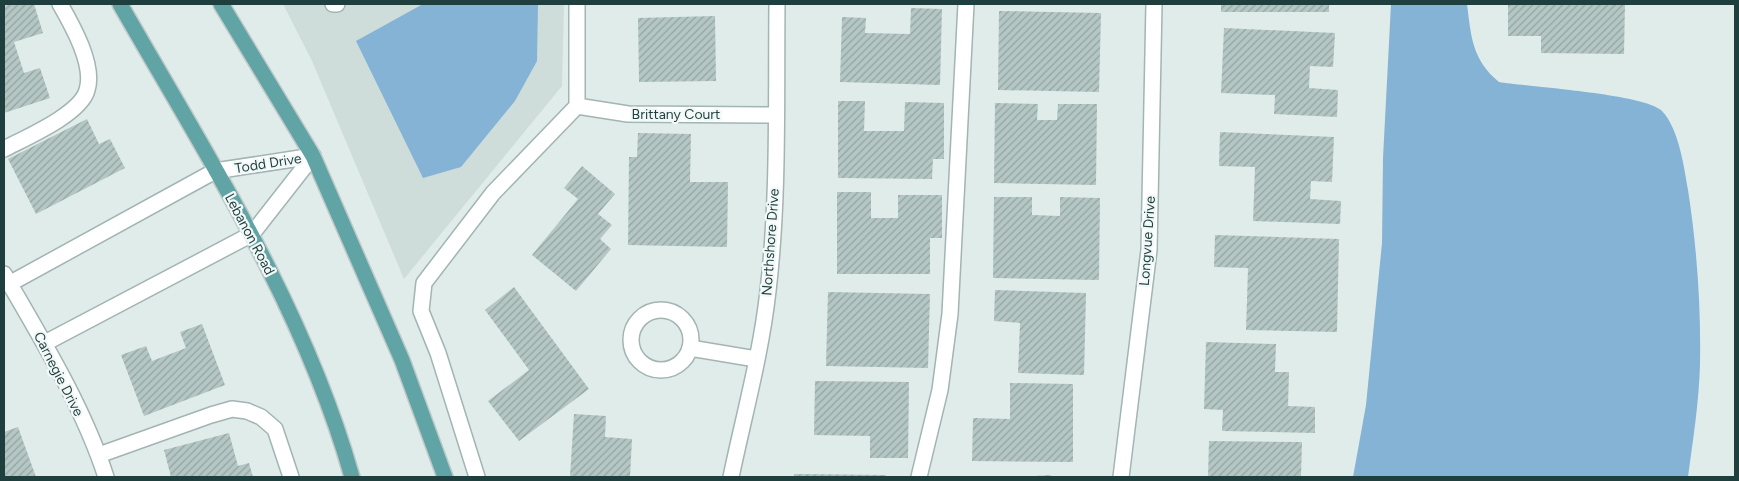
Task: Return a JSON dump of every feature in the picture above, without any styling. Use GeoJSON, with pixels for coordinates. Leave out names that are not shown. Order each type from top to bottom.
{"type":"FeatureCollection","features":[{"type":"Feature","properties":{"kind":"main road","name":"Lebanon Road"},"geometry":{"type":"LineString","coordinates":[[120,4],[252,234],[288,308],[332,412],[352,477]]}},
{"type":"Feature","properties":{"kind":"main road"},"geometry":{"type":"LineString","coordinates":[[221,4],[313,156],[402,360],[444,477]]}},
{"type":"Feature","properties":{"kind":"street"},"geometry":{"type":"LineString","coordinates":[[4,149],[64,115],[79,104],[88,91],[88,71],[78,38],[60,4]]}},
{"type":"Feature","properties":{"kind":"street"},"geometry":{"type":"LineString","coordinates":[[477,477],[438,352],[421,311],[424,283],[493,193],[577,106],[577,4]]}},
{"type":"Feature","properties":{"kind":"street","name":"Northshore Drive"},"geometry":{"type":"LineString","coordinates":[[731,477],[763,327],[771,256],[777,4]]}},
{"type":"Feature","properties":{"kind":"street"},"geometry":{"type":"LineString","coordinates":[[919,477],[940,390],[950,314],[966,4]]}},
{"type":"Feature","properties":{"kind":"street","name":"Longvue Drive"},"geometry":{"type":"LineString","coordinates":[[1121,477],[1149,250],[1154,4]]}},
{"type":"Feature","properties":{"kind":"street","name":"Brittany Court"},"geometry":{"type":"LineString","coordinates":[[577,106],[628,114],[775,115]]}},
{"type":"Feature","properties":{"kind":"street","name":"Todd Drive"},"geometry":{"type":"LineString","coordinates":[[7,279],[215,171],[313,156]]}},
{"type":"Feature","properties":{"kind":"street","name":"Todd Drive"},"geometry":{"type":"LineString","coordinates":[[45,342],[252,234],[313,156]]}},
{"type":"Feature","properties":{"kind":"street","name":"Carnegie Drive"},"geometry":{"type":"LineString","coordinates":[[7,279],[45,342],[99,455],[106,477]]}},
{"type":"Feature","properties":{"kind":"street"},"geometry":{"type":"LineString","coordinates":[[655,310],[667,310],[679,315],[687,324],[691,336],[690,348],[685,359],[676,367],[658,370],[646,366],[638,359],[632,348],[631,336],[636,324],[644,315],[655,310]]}},
{"type":"Feature","properties":{"kind":"street"},"geometry":{"type":"LineString","coordinates":[[690,348],[756,359]]}},
{"type":"Feature","properties":{"kind":"street"},"geometry":{"type":"LineString","coordinates":[[99,455],[194,420],[232,409],[247,411],[261,417],[275,429],[291,477]]}},
{"type":"Feature","properties":{"kind":"shaded area"},"geometry":{"type":"Polygon","coordinates":[[[283,4],[564,4],[562,86],[404,279],[312,61],[283,4]]]}},
{"type":"Feature","properties":{"kind":"water"},"geometry":{"type":"Polygon","coordinates":[[[423,4],[538,4],[537,61],[515,101],[461,167],[423,178],[356,41],[423,4]]]}},
{"type":"Feature","properties":{"kind":"water"},"geometry":{"type":"Polygon","coordinates":[[[1391,4],[1467,4],[1474,47],[1483,65],[1499,82],[1634,100],[1651,105],[1662,111],[1668,119],[1677,138],[1686,181],[1694,234],[1699,299],[1699,378],[1696,421],[1688,477],[1353,477],[1366,405],[1382,243],[1383,158],[1391,4]]]}},
{"type":"Feature","properties":{"kind":"building"},"geometry":{"type":"Polygon","coordinates":[[[11,4],[34,4],[43,33],[14,42],[24,73],[40,68],[50,98],[4,113],[4,6],[11,4]]]}},
{"type":"Feature","properties":{"kind":"building"},"geometry":{"type":"Polygon","coordinates":[[[1221,4],[1329,4],[1329,12],[1221,12],[1221,4]]]}},
{"type":"Feature","properties":{"kind":"building"},"geometry":{"type":"Polygon","coordinates":[[[1508,4],[1625,4],[1624,54],[1541,53],[1541,36],[1508,36],[1508,4]]]}},
{"type":"Feature","properties":{"kind":"building"},"geometry":{"type":"Polygon","coordinates":[[[911,8],[942,9],[940,85],[840,82],[842,17],[866,18],[865,33],[910,34],[911,8]]]}},
{"type":"Feature","properties":{"kind":"building"},"geometry":{"type":"Polygon","coordinates":[[[999,11],[1101,13],[1099,92],[998,90],[999,11]]]}},
{"type":"Feature","properties":{"kind":"building"},"geometry":{"type":"Polygon","coordinates":[[[715,16],[716,81],[639,82],[638,18],[715,16]]]}},
{"type":"Feature","properties":{"kind":"building"},"geometry":{"type":"Polygon","coordinates":[[[1224,28],[1335,33],[1333,67],[1310,66],[1309,88],[1338,90],[1337,117],[1274,114],[1275,95],[1221,93],[1224,28]]]}},
{"type":"Feature","properties":{"kind":"building"},"geometry":{"type":"Polygon","coordinates":[[[838,101],[865,101],[864,131],[904,131],[905,102],[944,103],[944,159],[933,159],[932,179],[838,178],[838,101]]]}},
{"type":"Feature","properties":{"kind":"building"},"geometry":{"type":"Polygon","coordinates":[[[995,103],[1038,104],[1037,120],[1057,120],[1058,104],[1097,104],[1096,185],[994,183],[995,103]]]}},
{"type":"Feature","properties":{"kind":"building"},"geometry":{"type":"Polygon","coordinates":[[[87,119],[99,144],[110,139],[125,168],[36,214],[8,159],[87,119]]]}},
{"type":"Feature","properties":{"kind":"building"},"geometry":{"type":"Polygon","coordinates":[[[1220,132],[1334,137],[1332,182],[1311,181],[1310,199],[1341,201],[1340,224],[1253,221],[1255,167],[1219,166],[1220,132]]]}},
{"type":"Feature","properties":{"kind":"building"},"geometry":{"type":"Polygon","coordinates":[[[638,133],[691,134],[690,182],[728,182],[727,247],[628,245],[629,157],[637,157],[638,133]]]}},
{"type":"Feature","properties":{"kind":"building"},"geometry":{"type":"Polygon","coordinates":[[[582,166],[615,194],[598,214],[612,225],[600,239],[611,249],[576,291],[532,255],[578,199],[564,188],[582,166]]]}},
{"type":"Feature","properties":{"kind":"building"},"geometry":{"type":"Polygon","coordinates":[[[837,192],[871,192],[871,218],[898,218],[898,195],[942,195],[942,238],[930,238],[930,274],[837,274],[837,192]]]}},
{"type":"Feature","properties":{"kind":"building"},"geometry":{"type":"Polygon","coordinates":[[[994,197],[1032,197],[1032,215],[1060,216],[1060,197],[1100,198],[1099,280],[993,278],[994,197]]]}},
{"type":"Feature","properties":{"kind":"building"},"geometry":{"type":"Polygon","coordinates":[[[1215,235],[1339,239],[1337,332],[1246,330],[1248,268],[1214,267],[1215,235]]]}},
{"type":"Feature","properties":{"kind":"building"},"geometry":{"type":"Polygon","coordinates":[[[514,287],[589,389],[519,441],[488,401],[529,370],[485,310],[514,287]]]}},
{"type":"Feature","properties":{"kind":"building"},"geometry":{"type":"Polygon","coordinates":[[[995,290],[1086,293],[1084,375],[1018,373],[1020,323],[994,321],[995,290]]]}},
{"type":"Feature","properties":{"kind":"building"},"geometry":{"type":"Polygon","coordinates":[[[828,292],[930,294],[928,368],[826,366],[828,292]]]}},
{"type":"Feature","properties":{"kind":"building"},"geometry":{"type":"Polygon","coordinates":[[[202,324],[225,385],[144,416],[121,355],[146,346],[152,361],[186,348],[180,332],[202,324]]]}},
{"type":"Feature","properties":{"kind":"building"},"geometry":{"type":"Polygon","coordinates":[[[1206,342],[1276,344],[1275,372],[1289,372],[1288,406],[1315,407],[1315,433],[1222,431],[1223,410],[1204,409],[1206,342]]]}},
{"type":"Feature","properties":{"kind":"building"},"geometry":{"type":"Polygon","coordinates":[[[815,381],[909,382],[908,458],[870,458],[870,436],[814,435],[815,381]]]}},
{"type":"Feature","properties":{"kind":"building"},"geometry":{"type":"Polygon","coordinates":[[[1010,383],[1073,384],[1073,462],[972,461],[973,418],[1010,419],[1010,383]]]}},
{"type":"Feature","properties":{"kind":"building"},"geometry":{"type":"Polygon","coordinates":[[[574,414],[606,416],[605,437],[632,439],[630,477],[570,477],[574,414]]]}},
{"type":"Feature","properties":{"kind":"building"},"geometry":{"type":"Polygon","coordinates":[[[18,427],[36,477],[4,477],[4,432],[18,427]]]}},
{"type":"Feature","properties":{"kind":"building"},"geometry":{"type":"Polygon","coordinates":[[[229,433],[238,466],[249,463],[253,477],[171,477],[164,450],[229,433]]]}},
{"type":"Feature","properties":{"kind":"building"},"geometry":{"type":"Polygon","coordinates":[[[1209,441],[1302,442],[1301,477],[1208,477],[1209,441]]]}},
{"type":"Feature","properties":{"kind":"building"},"geometry":{"type":"Polygon","coordinates":[[[794,474],[886,475],[886,477],[794,477],[794,474]]]}},
{"type":"Feature","properties":{"kind":"building"},"geometry":{"type":"Polygon","coordinates":[[[1051,475],[1051,477],[1035,477],[1035,476],[1051,475]]]}}]}
